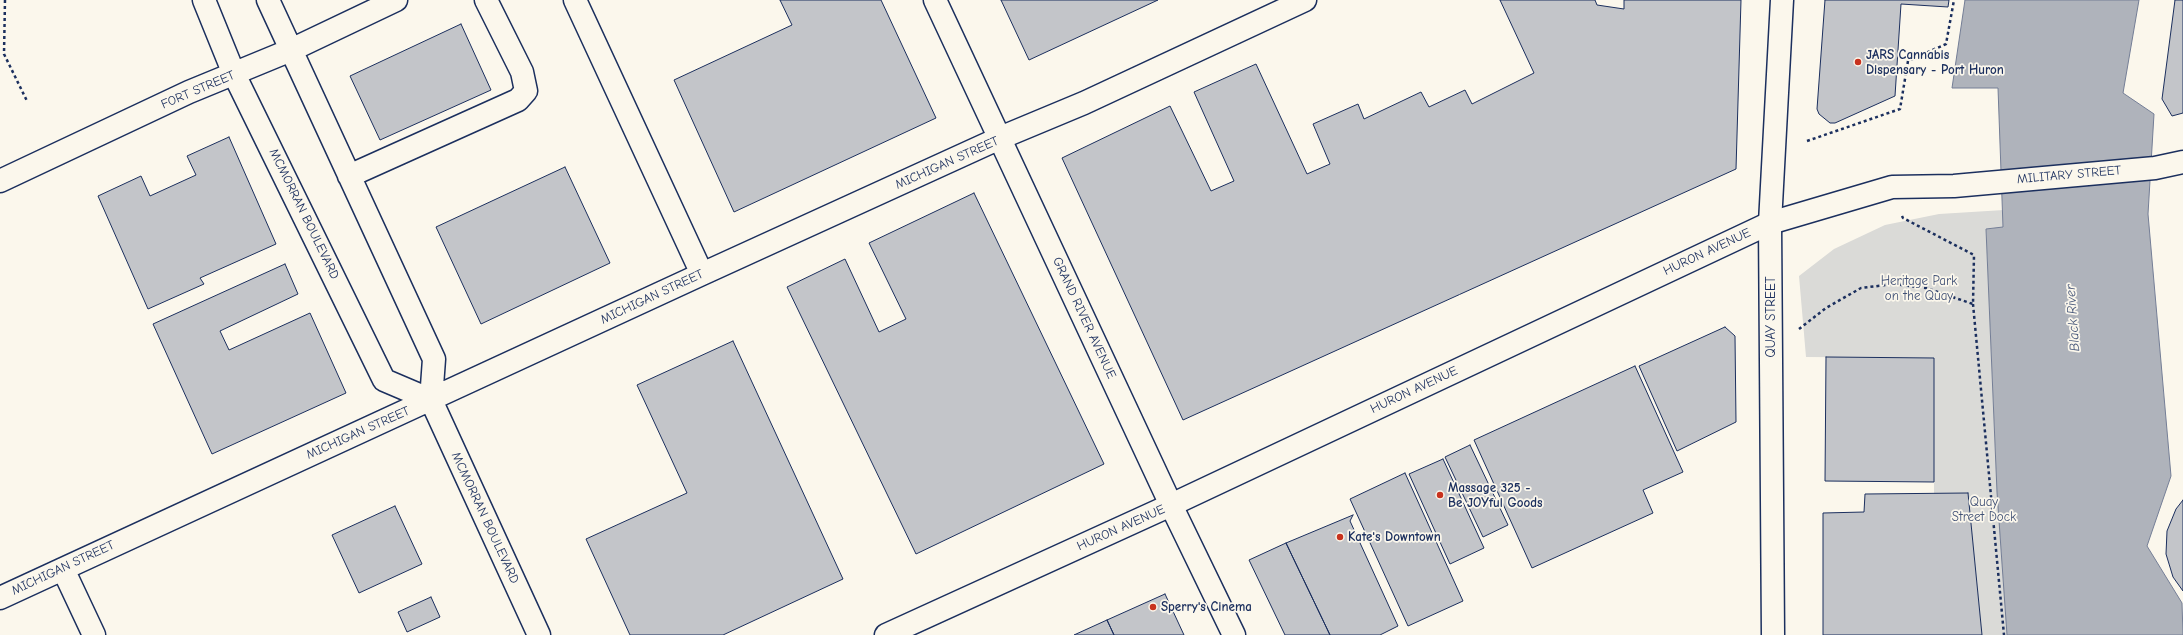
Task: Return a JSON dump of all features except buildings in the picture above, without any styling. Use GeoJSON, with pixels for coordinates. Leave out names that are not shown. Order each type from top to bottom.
{"type":"FeatureCollection","features":[{"type":"Feature","properties":{"kind":"street","name":"MCMORRAN BOULEVARD"},"geometry":{"type":"LineString","coordinates":[[204,0],[234,74],[253,109],[384,380],[431,400]]}},
{"type":"Feature","properties":{"kind":"street","name":"MCMORRAN BOULEVARD"},"geometry":{"type":"LineString","coordinates":[[268,0],[434,359],[431,400],[539,635]]}},
{"type":"Feature","properties":{"kind":"street","name":"FORT STREET"},"geometry":{"type":"LineString","coordinates":[[0,181],[189,92],[291,50],[396,0]]}},
{"type":"Feature","properties":{"kind":"street"},"geometry":{"type":"LineString","coordinates":[[349,176],[518,100],[526,91],[522,72],[486,0]]}},
{"type":"Feature","properties":{"kind":"street"},"geometry":{"type":"LineString","coordinates":[[575,0],[702,274]]}},
{"type":"Feature","properties":{"kind":"street","name":"GRAND RIVER AVENUE"},"geometry":{"type":"LineString","coordinates":[[935,0],[1171,506],[1234,635]]}},
{"type":"Feature","properties":{"kind":"street","name":"MICHIGAN STREET"},"geometry":{"type":"LineString","coordinates":[[0,598],[702,274],[1000,138],[1084,103],[1305,0]]}},
{"type":"Feature","properties":{"kind":"street","name":"QUAY STREET"},"geometry":{"type":"LineString","coordinates":[[1773,635],[1770,223],[1782,0]]}},
{"type":"Feature","properties":{"kind":"street","name":"MILITARY STREET"},"geometry":{"type":"LineString","coordinates":[[1954,186],[2155,168],[2183,162]]}},
{"type":"Feature","properties":{"kind":"street","name":"HURON AVENUE"},"geometry":{"type":"LineString","coordinates":[[886,635],[1171,506],[1770,223],[1892,187],[1954,186]]}},
{"type":"Feature","properties":{"kind":"street"},"geometry":{"type":"LineString","coordinates":[[63,569],[94,635]]}},
{"type":"Feature","properties":{"kind":"path"},"geometry":{"type":"LineString","coordinates":[[5,0],[4,54],[27,101]]}},
{"type":"Feature","properties":{"kind":"path"},"geometry":{"type":"LineString","coordinates":[[1808,141],[1900,109],[1908,61],[1946,44],[1954,0]]}},
{"type":"Feature","properties":{"kind":"path"},"geometry":{"type":"LineString","coordinates":[[1903,218],[1974,255],[1973,304],[2004,635]]}},
{"type":"Feature","properties":{"kind":"path"},"geometry":{"type":"LineString","coordinates":[[1800,329],[1826,308],[1861,288],[1894,284],[1926,288],[1973,304]]}},
{"type":"Feature","properties":{"kind":"green space","name":"Heritage Park on the Quay"},"geometry":{"type":"Polygon","coordinates":[[[2004,210],[2003,228],[1986,229],[1997,492],[2007,635],[1982,635],[1968,494],[1934,494],[1934,358],[1806,357],[1799,276],[1834,249],[1885,225],[1939,214],[2004,210]]]}},
{"type":"Feature","properties":{"kind":"water","name":"Black River"},"geometry":{"type":"Polygon","coordinates":[[[1965,0],[2139,0],[2123,93],[2154,114],[2148,214],[2171,476],[2147,546],[2182,603],[2183,635],[2007,635],[1997,492],[1986,229],[2003,227],[1998,88],[1952,88],[1965,0]]]}},
{"type":"Feature","properties":{"kind":"place","name":"JARS Cannabis Dispensary - Port Huron"},"geometry":{"type":"Point","coordinates":[1858,62]}},
{"type":"Feature","properties":{"kind":"place","name":"Massage 325 - Be JOYful Goods"},"geometry":{"type":"Point","coordinates":[1440,495]}},
{"type":"Feature","properties":{"kind":"place","name":"Kate's Downtown"},"geometry":{"type":"Point","coordinates":[1340,537]}},
{"type":"Feature","properties":{"kind":"place","name":"Sperry's Cinema"},"geometry":{"type":"Point","coordinates":[1153,607]}},
{"type":"Feature","properties":{"kind":"park label","name":"Quay Street Dock"},"geometry":{"type":"Point","coordinates":[1984,510]}}]}
